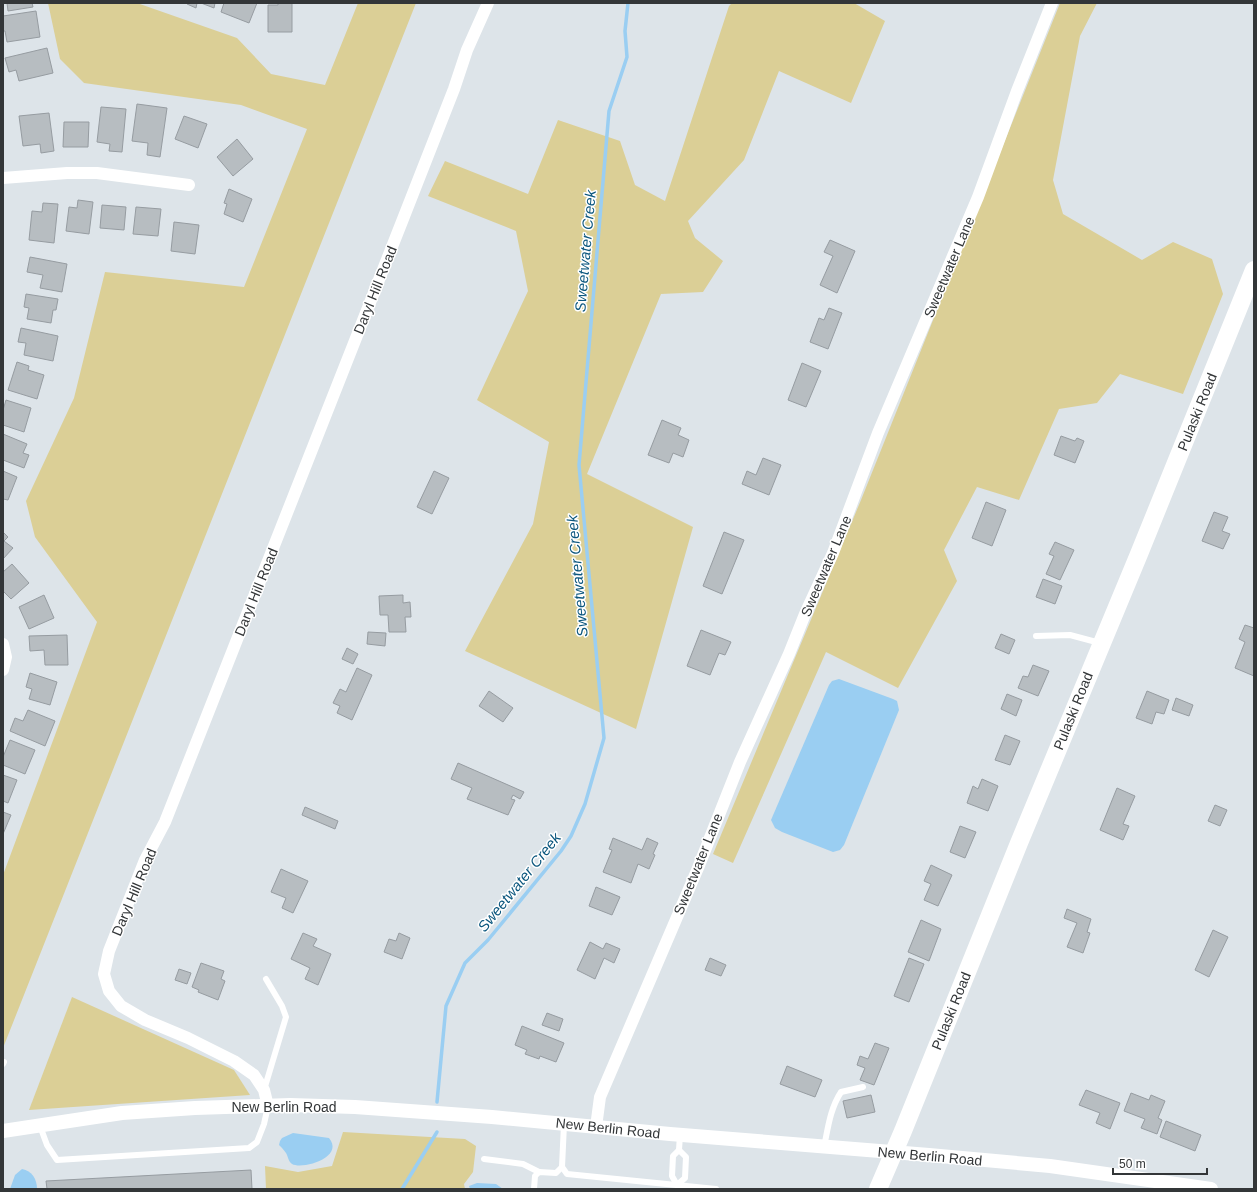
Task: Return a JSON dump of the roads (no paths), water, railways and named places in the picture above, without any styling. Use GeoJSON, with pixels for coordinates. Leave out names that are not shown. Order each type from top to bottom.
{"type":"FeatureCollection","features":[{"type":"Feature","properties":{"kind":"main road","name":"Pulaski Road"},"geometry":{"type":"LineString","coordinates":[[878,1189],[1254,270]]}},
{"type":"Feature","properties":{"kind":"street","name":"Daryl Hill Road"},"geometry":{"type":"LineString","coordinates":[[268,1106],[264,1090],[254,1075],[234,1061],[188,1038],[145,1020],[122,1006],[109,991],[104,974],[109,951],[142,867],[165,822],[403,219],[468,50],[488,3]]}},
{"type":"Feature","properties":{"kind":"street","name":"Sweetwater Lane"},"geometry":{"type":"LineString","coordinates":[[596,1127],[600,1097],[698,868],[740,762],[833,553],[882,425],[978,197],[1017,91],[1052,3]]}},
{"type":"Feature","properties":{"kind":"street"},"geometry":{"type":"LineString","coordinates":[[3,178],[67,173],[97,173],[189,184]]}},
{"type":"Feature","properties":{"kind":"street"},"geometry":{"type":"LineString","coordinates":[[3,644],[6,658],[3,670]]}},
{"type":"Feature","properties":{"kind":"street","name":"New Berlin Road"},"geometry":{"type":"LineString","coordinates":[[3,1131],[122,1113],[195,1108],[290,1105],[355,1107],[1050,1166],[1164,1186],[1211,1189]]}},
{"type":"Feature","properties":{"kind":"lane"},"geometry":{"type":"LineString","coordinates":[[1036,636],[1070,635],[1102,643]]}},
{"type":"Feature","properties":{"kind":"lane"},"geometry":{"type":"LineString","coordinates":[[264,1090],[286,1017],[282,1006],[266,979]]}},
{"type":"Feature","properties":{"kind":"lane"},"geometry":{"type":"LineString","coordinates":[[824,1147],[834,1102],[841,1092],[863,1087]]}},
{"type":"Feature","properties":{"kind":"lane"},"geometry":{"type":"LineString","coordinates":[[40,1125],[47,1145],[57,1160],[249,1148],[257,1142],[264,1124],[268,1106]]}},
{"type":"Feature","properties":{"kind":"lane"},"geometry":{"type":"LineString","coordinates":[[564,1124],[562,1167],[567,1174],[680,1187],[716,1189]]}},
{"type":"Feature","properties":{"kind":"lane"},"geometry":{"type":"LineString","coordinates":[[680,1135],[679,1150],[673,1156],[672,1176],[680,1187]]}},
{"type":"Feature","properties":{"kind":"lane"},"geometry":{"type":"LineString","coordinates":[[679,1150],[686,1157],[684,1178],[680,1187]]}},
{"type":"Feature","properties":{"kind":"lane"},"geometry":{"type":"LineString","coordinates":[[484,1159],[523,1164],[539,1172],[556,1173],[562,1167]]}},
{"type":"Feature","properties":{"kind":"lane"},"geometry":{"type":"LineString","coordinates":[[534,1189],[535,1176],[539,1172]]}},
{"type":"Feature","properties":{"kind":"water"},"geometry":{"type":"Polygon","coordinates":[[[839,679],[897,701],[899,710],[844,845],[840,850],[833,852],[782,832],[775,828],[771,820],[829,685],[832,681],[839,679]]]}},
{"type":"Feature","properties":{"kind":"water"},"geometry":{"type":"Polygon","coordinates":[[[293,1133],[329,1138],[332,1145],[332,1151],[321,1160],[313,1163],[305,1165],[292,1164],[286,1153],[279,1145],[282,1138],[293,1133]]]}},
{"type":"Feature","properties":{"kind":"water"},"geometry":{"type":"Polygon","coordinates":[[[22,1169],[26,1170],[33,1176],[37,1189],[10,1189],[15,1175],[22,1169]]]}},
{"type":"Feature","properties":{"kind":"water"},"geometry":{"type":"Polygon","coordinates":[[[477,1183],[496,1184],[503,1189],[470,1189],[469,1186],[477,1183]]]}},
{"type":"Feature","properties":{"kind":"waterway","name":"Sweetwater Creek"},"geometry":{"type":"LineString","coordinates":[[437,1102],[446,1006],[465,963],[488,940],[561,851],[571,836],[585,804],[604,738],[579,465],[609,111],[627,57],[625,31],[628,3]]}},
{"type":"Feature","properties":{"kind":"waterway","name":"Sweetwater Creek"},"geometry":{"type":"LineString","coordinates":[[402,1189],[437,1132]]}}]}
